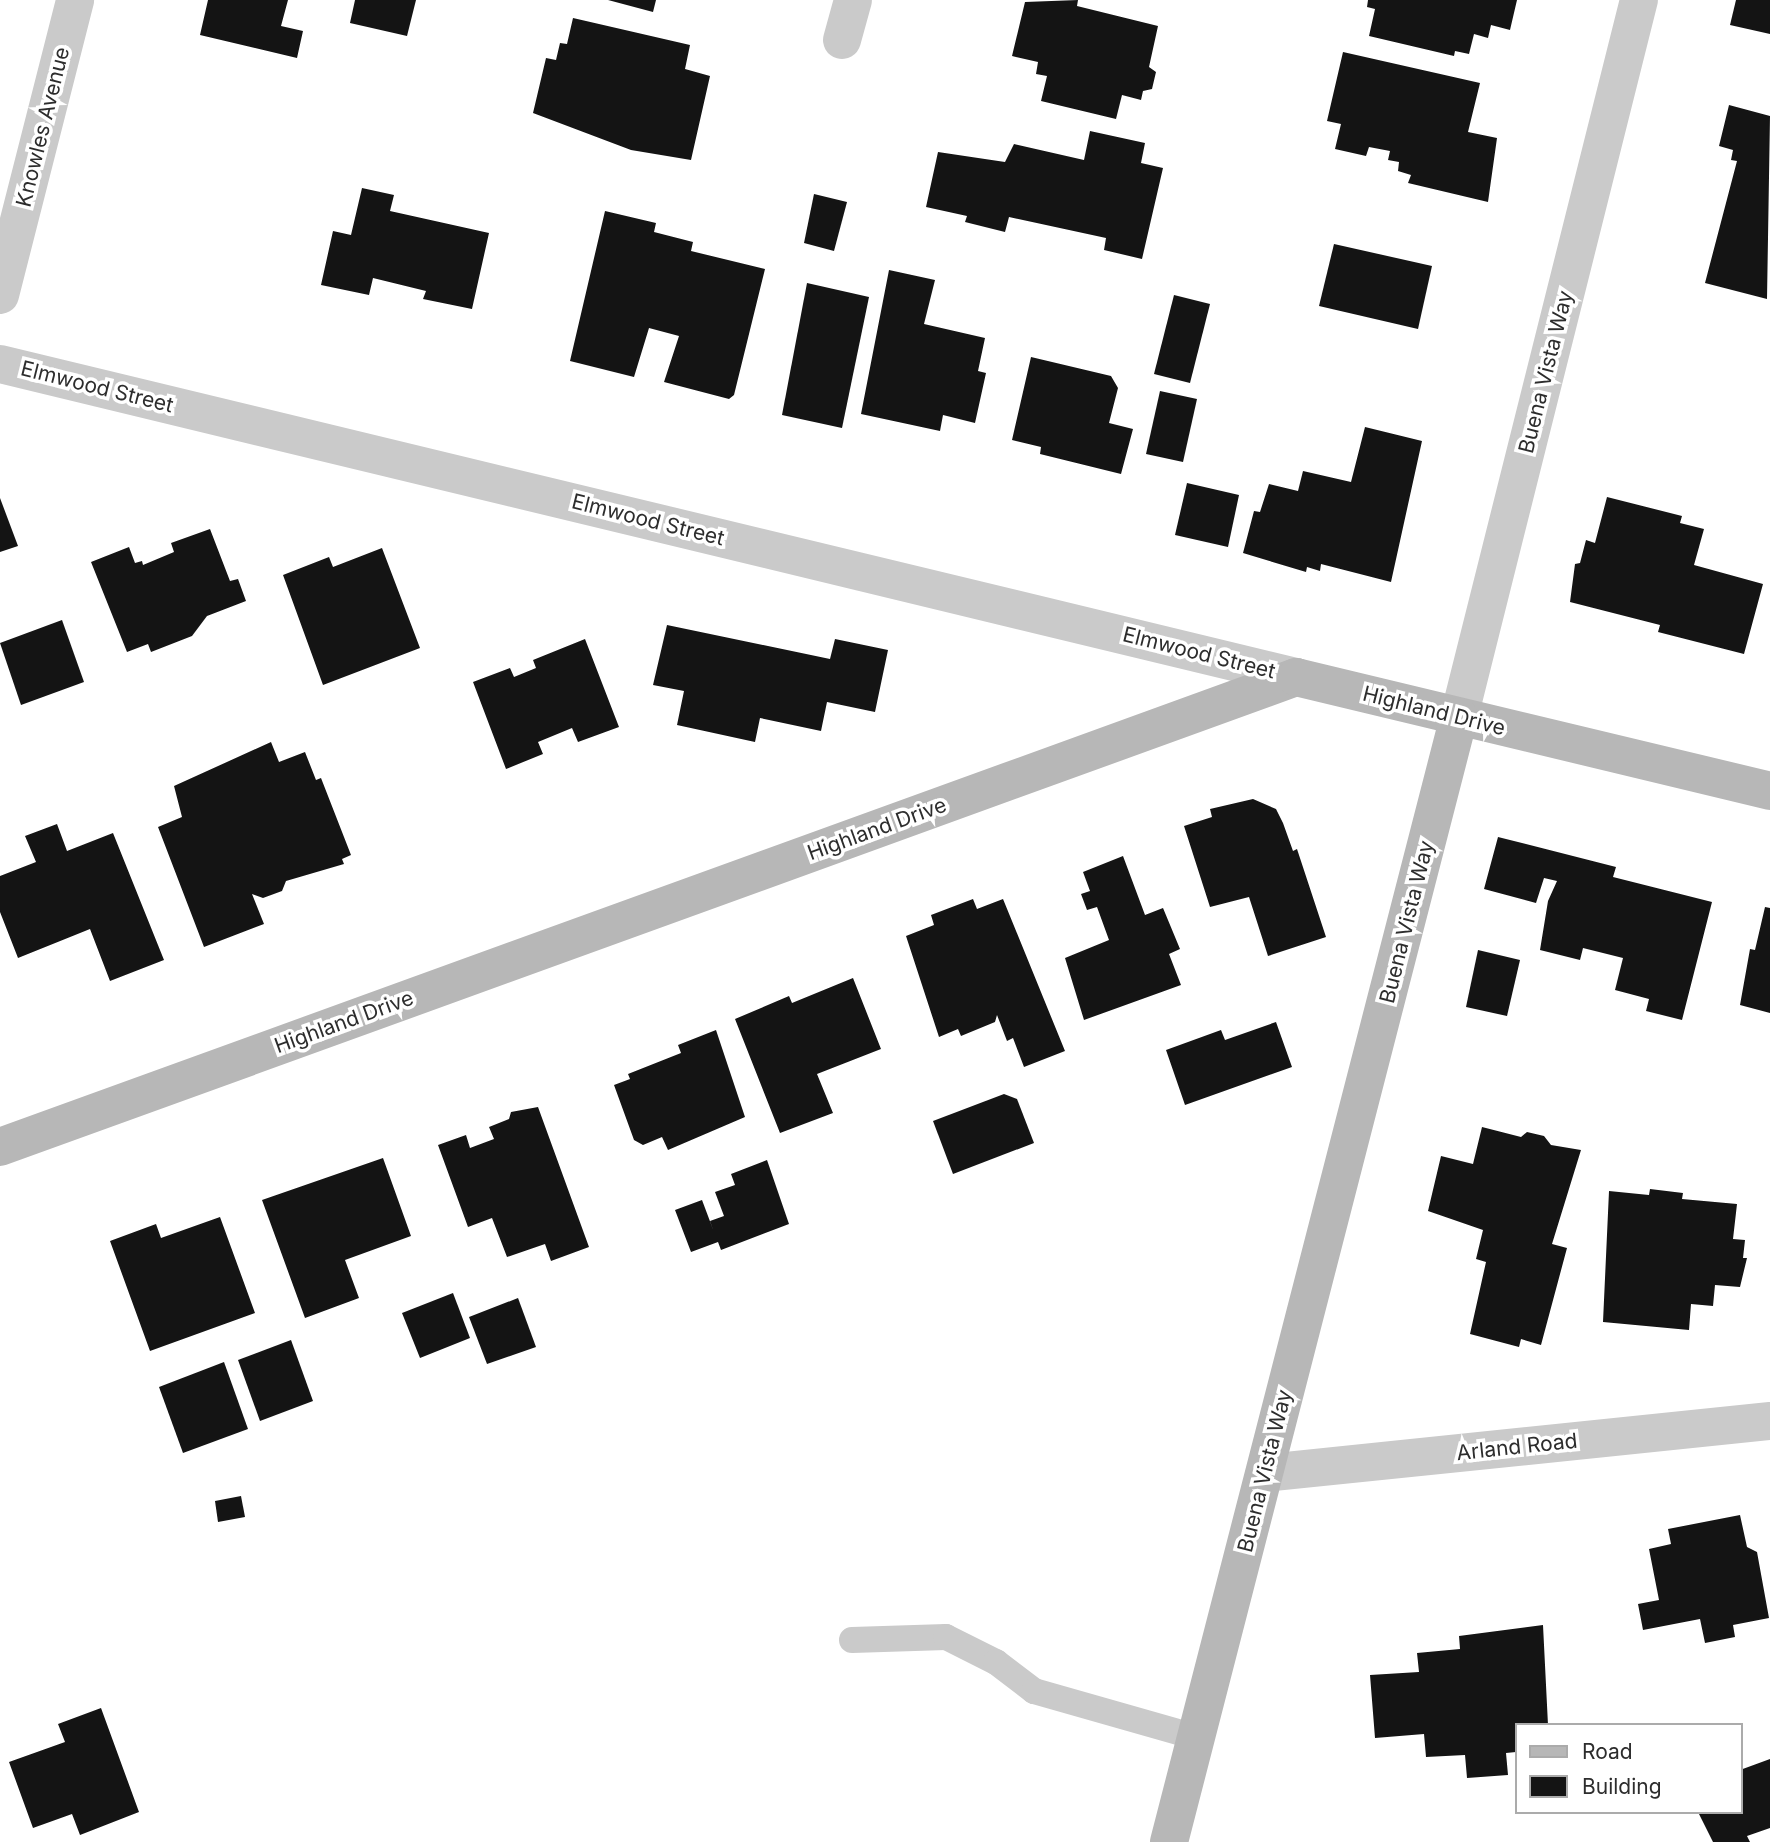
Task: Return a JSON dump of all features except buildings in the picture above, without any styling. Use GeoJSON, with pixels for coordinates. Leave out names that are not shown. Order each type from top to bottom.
{"type":"FeatureCollection","features":[{"type":"Feature","properties":{"kind":"street","name":"Knowles Avenue"},"geometry":{"type":"LineString","coordinates":[[0,295],[75,0]]}},
{"type":"Feature","properties":{"kind":"street"},"geometry":{"type":"LineString","coordinates":[[842,40],[853,0]]}},
{"type":"Feature","properties":{"kind":"street","name":"Buena Vista Way"},"geometry":{"type":"LineString","coordinates":[[1169,1842],[1459,717],[1639,0]]}},
{"type":"Feature","properties":{"kind":"street","name":"Elmwood Street"},"geometry":{"type":"LineString","coordinates":[[0,364],[1296,677]]}},
{"type":"Feature","properties":{"kind":"street","name":"Highland Drive"},"geometry":{"type":"LineString","coordinates":[[0,1147],[1296,677],[1770,791]]}},
{"type":"Feature","properties":{"kind":"street","name":"Arland Road"},"geometry":{"type":"LineString","coordinates":[[1265,1473],[1770,1421]]}},
{"type":"Feature","properties":{"kind":"lane"},"geometry":{"type":"LineString","coordinates":[[852,1640],[946,1637],[996,1662],[1034,1691],[1196,1737]]}}]}
